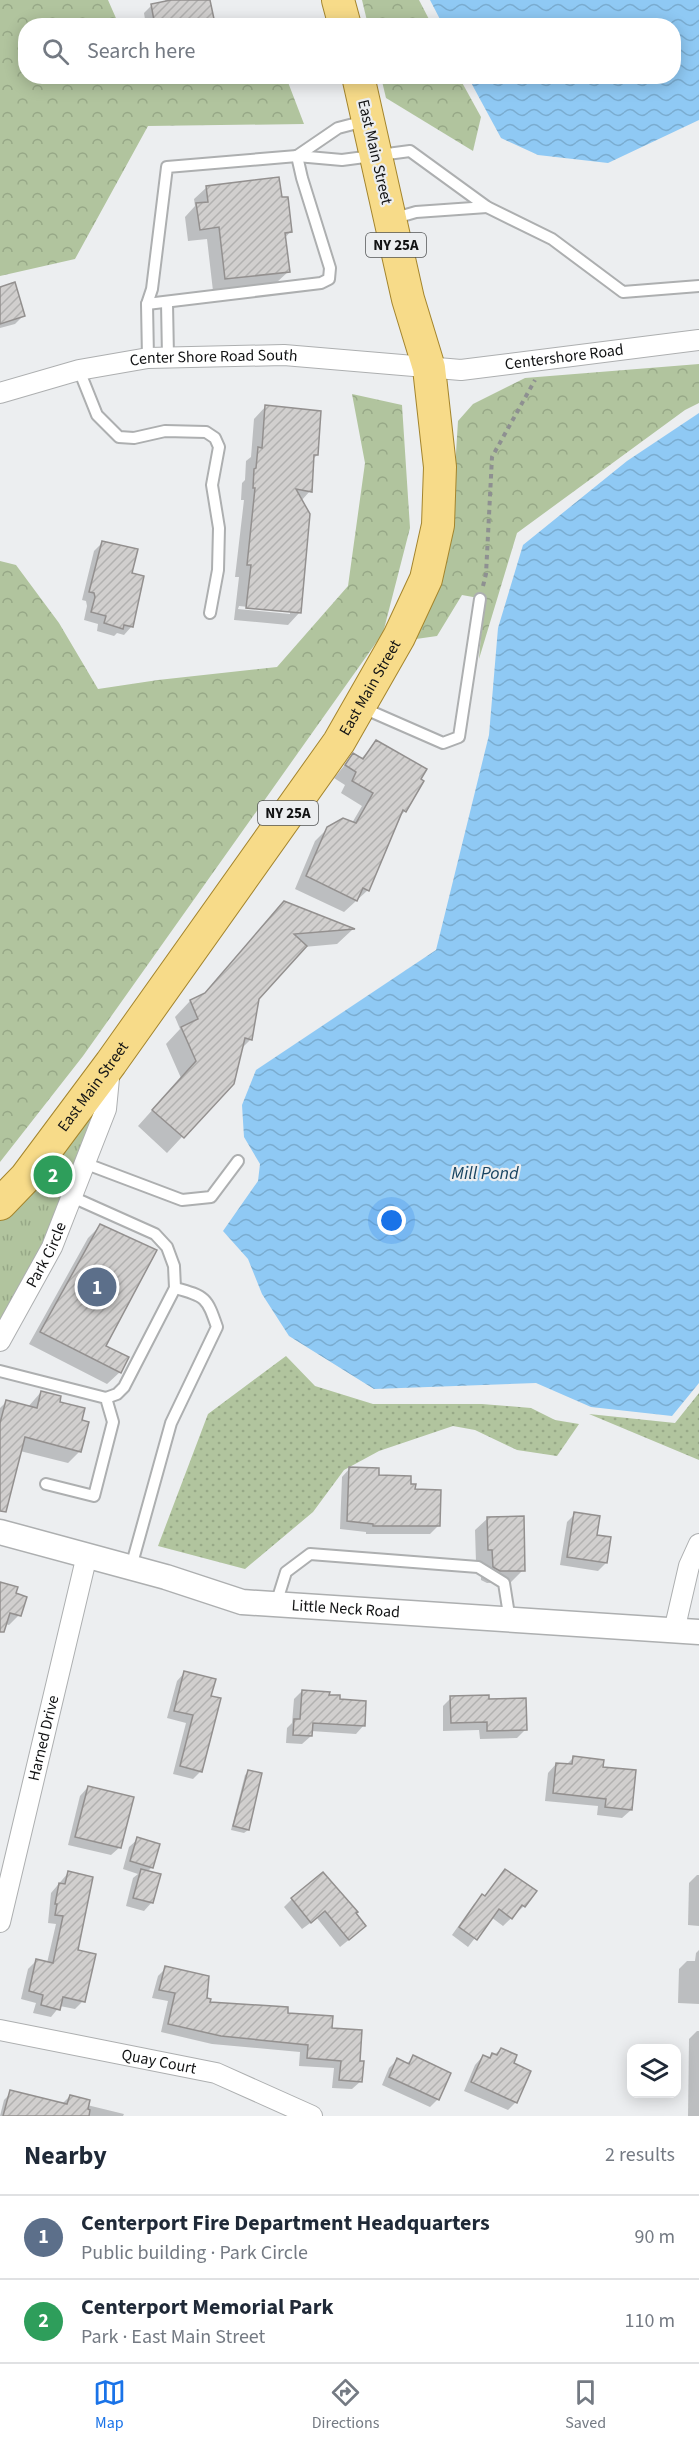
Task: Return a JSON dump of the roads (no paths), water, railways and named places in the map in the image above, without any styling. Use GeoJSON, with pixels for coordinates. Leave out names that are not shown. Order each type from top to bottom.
{"type":"FeatureCollection","features":[{"type":"Feature","properties":{"kind":"main road"},"geometry":{"type":"LineString","coordinates":[[338,0],[343,18]]}},
{"type":"Feature","properties":{"kind":"main road","name":"East Main Street"},"geometry":{"type":"LineString","coordinates":[[0,1204],[26,1177],[111,1063],[339,742],[399,637],[426,579],[438,525],[440,467],[429,368],[408,299],[360,84]]}},
{"type":"Feature","properties":{"kind":"street","name":"Centershore Road"},"geometry":{"type":"LineString","coordinates":[[429,368],[461,370],[699,340]]}},
{"type":"Feature","properties":{"kind":"street","name":"Center Shore Road South"},"geometry":{"type":"LineString","coordinates":[[0,393],[79,370],[148,358],[284,355],[429,368]]}},
{"type":"Feature","properties":{"kind":"street","name":"Park Circle"},"geometry":{"type":"LineString","coordinates":[[0,1341],[52,1247],[70,1196],[106,1109],[111,1063]]}},
{"type":"Feature","properties":{"kind":"street","name":"Little Neck Road"},"geometry":{"type":"LineString","coordinates":[[0,1532],[131,1567],[242,1602],[699,1632]]}},
{"type":"Feature","properties":{"kind":"street"},"geometry":{"type":"LineString","coordinates":[[674,1631],[689,1566],[699,1544]]}},
{"type":"Feature","properties":{"kind":"street","name":"Harned Drive"},"geometry":{"type":"LineString","coordinates":[[0,1922],[87,1555]]}},
{"type":"Feature","properties":{"kind":"street","name":"Quay Court"},"geometry":{"type":"LineString","coordinates":[[0,2030],[216,2073],[312,2116]]}},
{"type":"Feature","properties":{"kind":"lane"},"geometry":{"type":"LineString","coordinates":[[297,156],[338,128],[367,121]]}},
{"type":"Feature","properties":{"kind":"lane"},"geometry":{"type":"LineString","coordinates":[[148,358],[147,304],[152,289],[166,167],[297,156],[342,160],[410,151],[487,207],[552,239],[623,292],[699,286]]}},
{"type":"Feature","properties":{"kind":"lane"},"geometry":{"type":"LineString","coordinates":[[147,304],[321,283],[329,279],[330,268],[297,156]]}},
{"type":"Feature","properties":{"kind":"lane"},"geometry":{"type":"LineString","coordinates":[[390,219],[416,212],[487,207]]}},
{"type":"Feature","properties":{"kind":"lane"},"geometry":{"type":"LineString","coordinates":[[167,303],[168,357]]}},
{"type":"Feature","properties":{"kind":"lane"},"geometry":{"type":"LineString","coordinates":[[79,370],[97,415],[119,437],[134,438],[165,430],[206,432],[215,438],[219,447],[212,485],[219,528],[218,570],[210,613]]}},
{"type":"Feature","properties":{"kind":"lane"},"geometry":{"type":"LineString","coordinates":[[360,706],[443,742],[459,737],[480,599]]}},
{"type":"Feature","properties":{"kind":"lane"},"geometry":{"type":"LineString","coordinates":[[84,1163],[182,1200],[211,1197],[238,1161]]}},
{"type":"Feature","properties":{"kind":"lane"},"geometry":{"type":"LineString","coordinates":[[0,1371],[106,1398],[124,1387],[175,1288],[174,1266],[167,1246],[155,1234],[70,1196]]}},
{"type":"Feature","properties":{"kind":"lane"},"geometry":{"type":"LineString","coordinates":[[131,1567],[171,1423],[217,1328],[208,1303],[195,1293],[175,1288]]}},
{"type":"Feature","properties":{"kind":"lane"},"geometry":{"type":"LineString","coordinates":[[46,1484],[94,1496],[113,1422],[106,1398]]}},
{"type":"Feature","properties":{"kind":"lane"},"geometry":{"type":"LineString","coordinates":[[276,1604],[286,1572],[310,1554],[478,1567],[504,1583],[510,1621]]}},
{"type":"Feature","properties":{"kind":"water"},"geometry":{"type":"Polygon","coordinates":[[[430,0],[699,0],[699,120],[608,163],[538,155],[501,138],[472,84],[681,84],[681,18],[439,18],[430,0]]]}},
{"type":"Feature","properties":{"kind":"water","name":"Mill Pond"},"geometry":{"type":"Polygon","coordinates":[[[699,413],[699,1383],[672,1416],[591,1407],[536,1383],[374,1389],[289,1336],[262,1294],[248,1259],[223,1231],[258,1181],[260,1164],[244,1137],[242,1105],[256,1070],[436,950],[489,735],[498,628],[523,545],[627,461],[699,413]]]}},
{"type":"Feature","properties":{"kind":"place","name":"Centerport Memorial Park"},"geometry":{"type":"Point","coordinates":[53,1175]}},
{"type":"Feature","properties":{"kind":"place","name":"Centerport Fire Department Headquarters"},"geometry":{"type":"Point","coordinates":[97,1287]}}]}
